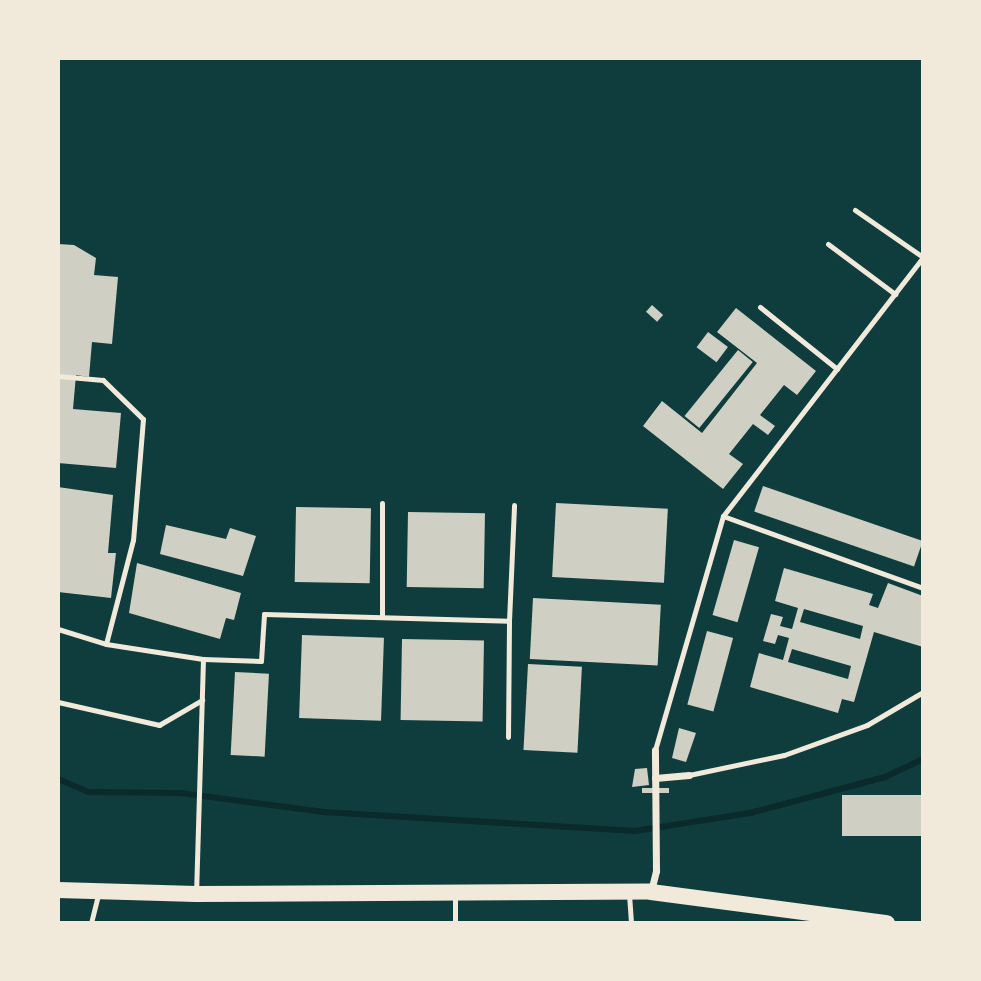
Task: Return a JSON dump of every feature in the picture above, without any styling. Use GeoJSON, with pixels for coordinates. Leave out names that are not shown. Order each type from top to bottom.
{"type":"FeatureCollection","features":[{"type":"Feature","properties":{"kind":"main road"},"geometry":{"type":"LineString","coordinates":[[58,890],[196,894],[455,895],[628,891],[887,923]]}},
{"type":"Feature","properties":{"kind":"street"},"geometry":{"type":"LineString","coordinates":[[651,892],[656,871],[655,750]]}},
{"type":"Feature","properties":{"kind":"street"},"geometry":{"type":"LineString","coordinates":[[656,778],[689,775]]}},
{"type":"Feature","properties":{"kind":"lane"},"geometry":{"type":"LineString","coordinates":[[655,750],[723,516],[923,257],[855,210]]}},
{"type":"Feature","properties":{"kind":"lane"},"geometry":{"type":"LineString","coordinates":[[828,244],[895,294]]}},
{"type":"Feature","properties":{"kind":"lane"},"geometry":{"type":"LineString","coordinates":[[760,307],[837,369]]}},
{"type":"Feature","properties":{"kind":"lane"},"geometry":{"type":"LineString","coordinates":[[58,376],[103,380],[143,419],[133,540],[106,644]]}},
{"type":"Feature","properties":{"kind":"lane"},"geometry":{"type":"LineString","coordinates":[[382,503],[382,615]]}},
{"type":"Feature","properties":{"kind":"lane"},"geometry":{"type":"LineString","coordinates":[[508,737],[514,505]]}},
{"type":"Feature","properties":{"kind":"lane"},"geometry":{"type":"LineString","coordinates":[[723,516],[923,588]]}},
{"type":"Feature","properties":{"kind":"lane"},"geometry":{"type":"LineString","coordinates":[[58,629],[106,644],[203,659],[261,661],[264,614],[382,615],[509,621]]}},
{"type":"Feature","properties":{"kind":"lane"},"geometry":{"type":"LineString","coordinates":[[196,894],[203,659]]}},
{"type":"Feature","properties":{"kind":"lane"},"geometry":{"type":"LineString","coordinates":[[689,775],[784,755],[867,725],[923,692]]}},
{"type":"Feature","properties":{"kind":"lane"},"geometry":{"type":"LineString","coordinates":[[58,702],[159,725],[202,700]]}},
{"type":"Feature","properties":{"kind":"lane"},"geometry":{"type":"LineString","coordinates":[[628,891],[631,923]]}},
{"type":"Feature","properties":{"kind":"lane"},"geometry":{"type":"LineString","coordinates":[[91,923],[99,892]]}},
{"type":"Feature","properties":{"kind":"lane"},"geometry":{"type":"LineString","coordinates":[[455,895],[455,923]]}},
{"type":"Feature","properties":{"kind":"building"},"geometry":{"type":"Polygon","coordinates":[[[58,244],[74,245],[96,258],[94,275],[118,277],[112,344],[92,342],[89,377],[76,375],[73,409],[121,413],[116,468],[58,463],[58,244]]]}},
{"type":"Feature","properties":{"kind":"building"},"geometry":{"type":"Polygon","coordinates":[[[652,305],[663,315],[657,322],[646,312],[652,305]]]}},
{"type":"Feature","properties":{"kind":"building"},"geometry":{"type":"Polygon","coordinates":[[[736,308],[816,371],[797,395],[784,385],[760,415],[775,426],[768,435],[753,424],[729,454],[743,464],[723,489],[643,426],[662,401],[702,433],[757,363],[717,332],[736,308]]]}},
{"type":"Feature","properties":{"kind":"building"},"geometry":{"type":"Polygon","coordinates":[[[708,332],[728,347],[717,362],[697,347],[708,332]]]}},
{"type":"Feature","properties":{"kind":"building"},"geometry":{"type":"Polygon","coordinates":[[[738,350],[753,362],[699,428],[685,416],[738,350]]]}},
{"type":"Feature","properties":{"kind":"building"},"geometry":{"type":"Polygon","coordinates":[[[763,486],[923,541],[914,567],[754,512],[763,486]]]}},
{"type":"Feature","properties":{"kind":"building"},"geometry":{"type":"Polygon","coordinates":[[[58,487],[113,495],[108,553],[116,553],[111,598],[58,592],[58,487]]]}},
{"type":"Feature","properties":{"kind":"building"},"geometry":{"type":"Polygon","coordinates":[[[556,503],[668,509],[664,583],[552,577],[556,503]]]}},
{"type":"Feature","properties":{"kind":"building"},"geometry":{"type":"Polygon","coordinates":[[[296,507],[371,508],[370,583],[295,582],[296,507]]]}},
{"type":"Feature","properties":{"kind":"building"},"geometry":{"type":"Polygon","coordinates":[[[408,512],[485,513],[484,588],[407,587],[408,512]]]}},
{"type":"Feature","properties":{"kind":"building"},"geometry":{"type":"Polygon","coordinates":[[[166,525],[226,539],[230,528],[256,536],[243,576],[160,554],[166,525]]]}},
{"type":"Feature","properties":{"kind":"building"},"geometry":{"type":"Polygon","coordinates":[[[734,540],[759,547],[737,622],[713,615],[734,540]]]}},
{"type":"Feature","properties":{"kind":"building"},"geometry":{"type":"Polygon","coordinates":[[[137,563],[241,593],[234,620],[226,618],[220,639],[129,613],[137,563]]]}},
{"type":"Feature","properties":{"kind":"building"},"geometry":{"type":"Polygon","coordinates":[[[784,568],[873,594],[869,605],[878,608],[888,583],[923,596],[923,647],[874,632],[854,702],[842,699],[838,713],[750,687],[759,653],[783,660],[789,638],[778,635],[775,644],[763,641],[771,614],[783,617],[780,626],[792,629],[798,608],[775,601],[784,568]],[[804,609],[800,622],[860,639],[863,626],[804,609]],[[792,649],[788,662],[848,679],[851,666],[792,649]]]}},
{"type":"Feature","properties":{"kind":"building"},"geometry":{"type":"Polygon","coordinates":[[[533,598],[661,605],[658,666],[530,659],[533,598]]]}},
{"type":"Feature","properties":{"kind":"building"},"geometry":{"type":"Polygon","coordinates":[[[707,631],[733,638],[713,711],[687,704],[707,631]]]}},
{"type":"Feature","properties":{"kind":"building"},"geometry":{"type":"Polygon","coordinates":[[[302,635],[384,638],[381,721],[299,718],[302,635]]]}},
{"type":"Feature","properties":{"kind":"building"},"geometry":{"type":"Polygon","coordinates":[[[402,639],[484,640],[483,721],[401,720],[402,639]]]}},
{"type":"Feature","properties":{"kind":"building"},"geometry":{"type":"Polygon","coordinates":[[[528,664],[582,667],[577,753],[523,750],[528,664]]]}},
{"type":"Feature","properties":{"kind":"building"},"geometry":{"type":"Polygon","coordinates":[[[235,672],[269,674],[265,757],[231,755],[235,672]]]}},
{"type":"Feature","properties":{"kind":"building"},"geometry":{"type":"Polygon","coordinates":[[[679,728],[696,733],[686,762],[672,758],[679,728]]]}},
{"type":"Feature","properties":{"kind":"building"},"geometry":{"type":"Polygon","coordinates":[[[647,768],[649,785],[632,787],[635,769],[647,768]]]}},
{"type":"Feature","properties":{"kind":"building"},"geometry":{"type":"Polygon","coordinates":[[[642,788],[669,788],[669,793],[642,793],[642,788]]]}},
{"type":"Feature","properties":{"kind":"building"},"geometry":{"type":"Polygon","coordinates":[[[842,795],[923,795],[923,836],[842,836],[842,795]]]}},
{"type":"Feature","properties":{"kind":"building"},"geometry":{"type":"Polygon","coordinates":[[[388,921],[437,923],[388,923],[388,921]]]}},
{"type":"Feature","properties":{"kind":"waterway"},"geometry":{"type":"LineString","coordinates":[[58,779],[89,792],[180,793],[324,812],[635,831],[750,813],[885,777],[923,759]]}}]}
